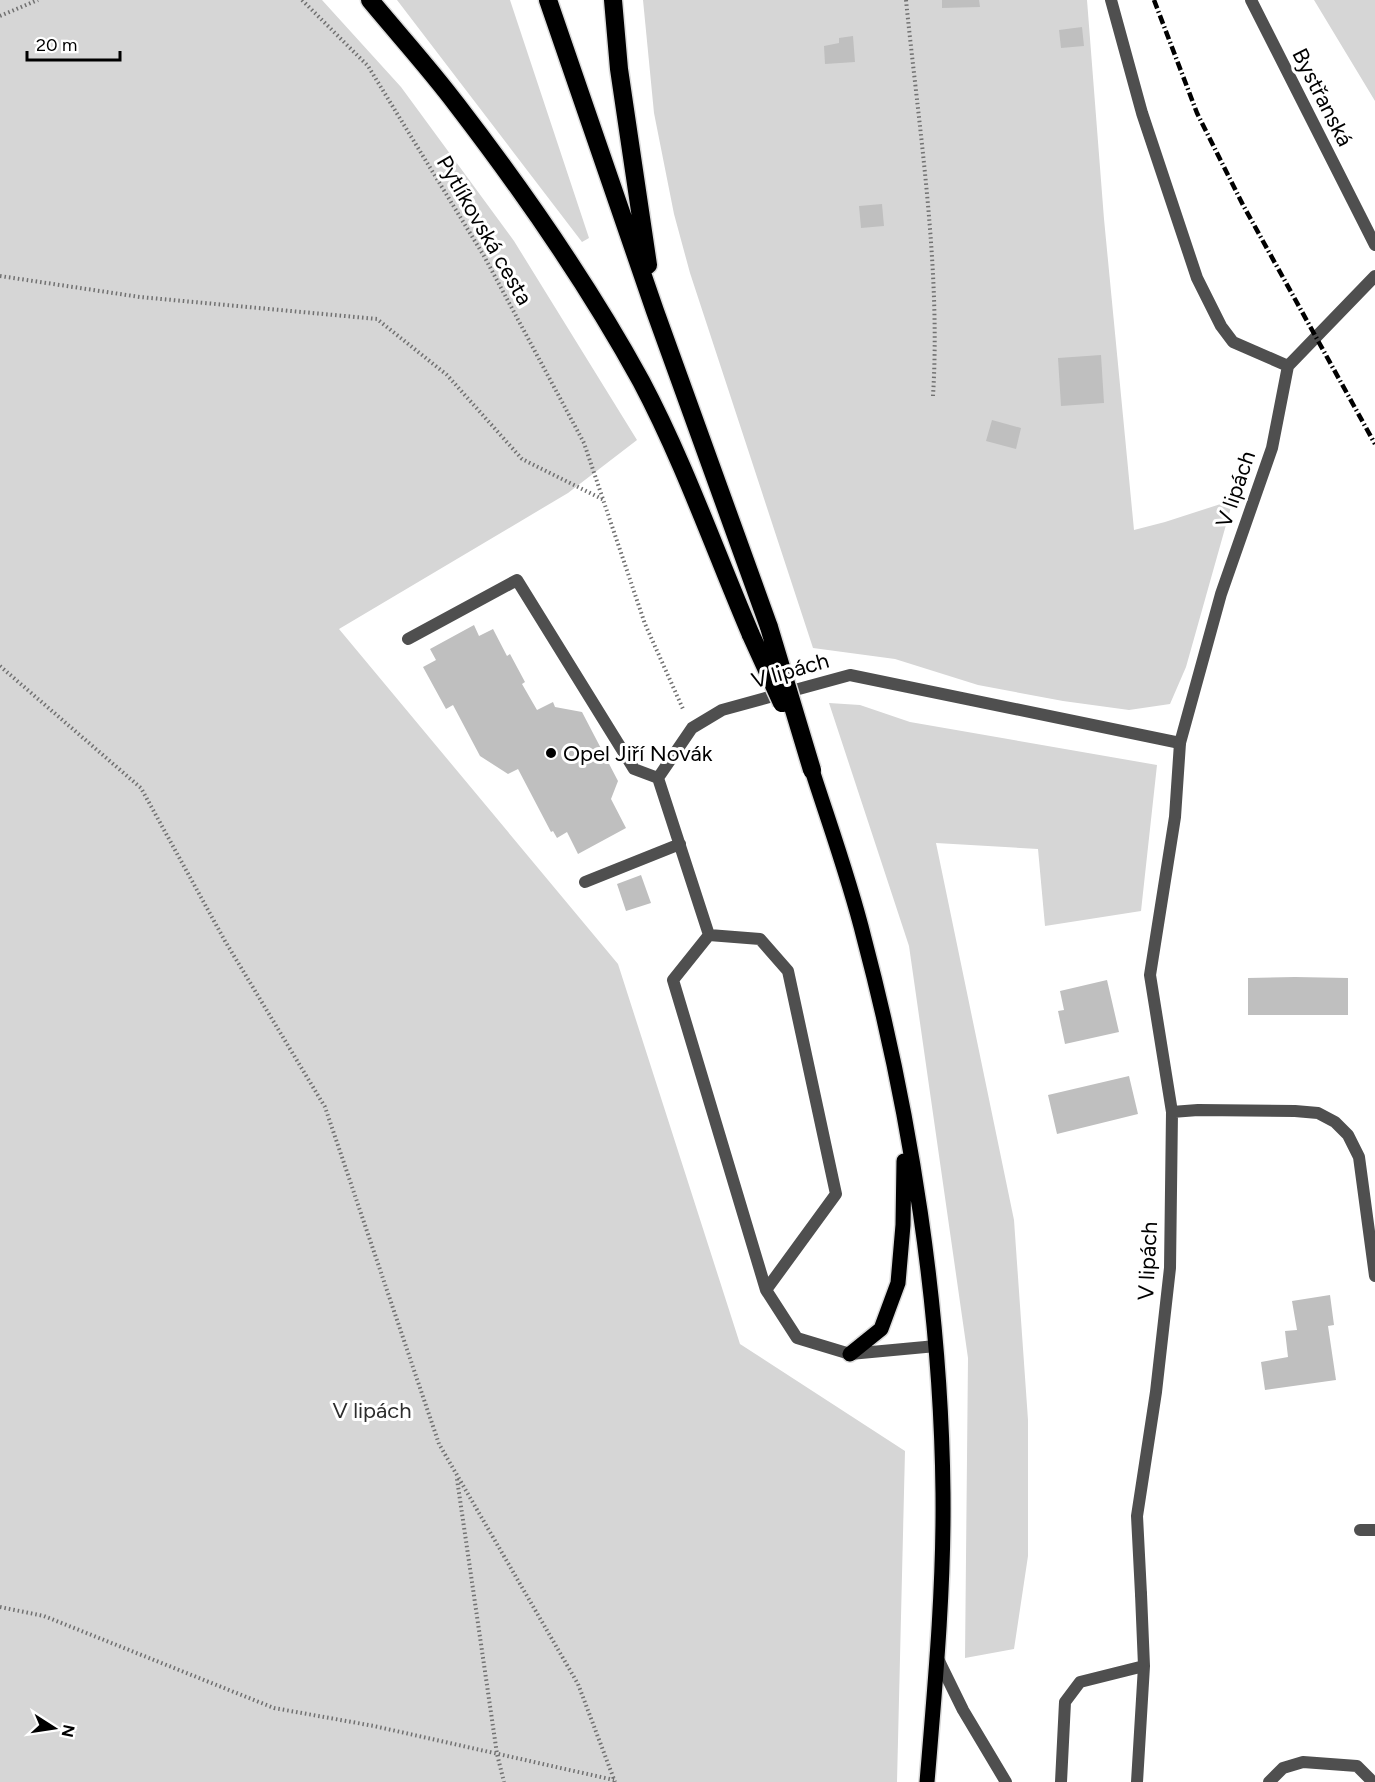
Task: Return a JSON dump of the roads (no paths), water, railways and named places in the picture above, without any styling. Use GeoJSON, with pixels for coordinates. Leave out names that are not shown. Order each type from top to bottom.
{"type":"FeatureCollection","features":[{"type":"Feature","properties":{"kind":"highway"},"geometry":{"type":"LineString","coordinates":[[370,0],[456,103],[500,161],[596,306],[640,379],[661,421],[812,770]]}},
{"type":"Feature","properties":{"kind":"highway"},"geometry":{"type":"LineString","coordinates":[[548,0],[655,311],[769,627],[812,770]]}},
{"type":"Feature","properties":{"kind":"highway"},"geometry":{"type":"LineString","coordinates":[[613,0],[621,80],[655,311]]}},
{"type":"Feature","properties":{"kind":"main road"},"geometry":{"type":"LineString","coordinates":[[812,770],[864,935],[905,1113],[936,1346],[943,1494],[938,1659],[927,1782]]}},
{"type":"Feature","properties":{"kind":"main road"},"geometry":{"type":"LineString","coordinates":[[850,1354],[881,1329],[898,1283],[903,1224],[905,1113]]}},
{"type":"Feature","properties":{"kind":"street"},"geometry":{"type":"LineString","coordinates":[[1111,0],[1142,113],[1197,278],[1221,326],[1233,342],[1288,366],[1375,276]]}},
{"type":"Feature","properties":{"kind":"street","name":"Bystřanská"},"geometry":{"type":"LineString","coordinates":[[1251,0],[1375,245]]}},
{"type":"Feature","properties":{"kind":"street","name":"V lipách"},"geometry":{"type":"LineString","coordinates":[[1137,1782],[1144,1666],[1137,1516],[1156,1392],[1170,1269],[1172,1113],[1150,975],[1175,817],[1180,744],[1221,594],[1272,448],[1288,366]]}},
{"type":"Feature","properties":{"kind":"street"},"geometry":{"type":"LineString","coordinates":[[408,639],[517,580],[634,770],[658,778],[709,935]]}},
{"type":"Feature","properties":{"kind":"street","name":"V lipách"},"geometry":{"type":"LineString","coordinates":[[658,778],[692,728],[722,710],[850,675],[1180,744]]}},
{"type":"Feature","properties":{"kind":"street"},"geometry":{"type":"LineString","coordinates":[[585,882],[680,844]]}},
{"type":"Feature","properties":{"kind":"street"},"geometry":{"type":"LineString","coordinates":[[709,935],[760,939],[788,971],[836,1194],[766,1290]]}},
{"type":"Feature","properties":{"kind":"street"},"geometry":{"type":"LineString","coordinates":[[709,935],[673,980],[766,1290],[797,1338],[850,1354],[936,1346]]}},
{"type":"Feature","properties":{"kind":"street"},"geometry":{"type":"LineString","coordinates":[[1172,1113],[1198,1110],[1295,1111],[1318,1113],[1335,1122],[1348,1135],[1359,1157],[1375,1276]]}},
{"type":"Feature","properties":{"kind":"street"},"geometry":{"type":"LineString","coordinates":[[1360,1530],[1375,1530]]}},
{"type":"Feature","properties":{"kind":"street"},"geometry":{"type":"LineString","coordinates":[[938,1659],[963,1710],[1006,1782]]}},
{"type":"Feature","properties":{"kind":"street"},"geometry":{"type":"LineString","coordinates":[[1061,1782],[1065,1702],[1080,1682],[1144,1666]]}},
{"type":"Feature","properties":{"kind":"street"},"geometry":{"type":"LineString","coordinates":[[1269,1782],[1283,1768],[1304,1762],[1357,1766],[1370,1779],[1370,1782]]}},
{"type":"Feature","properties":{"kind":"railway"},"geometry":{"type":"LineString","coordinates":[[1154,0],[1197,113],[1243,205],[1375,444]]}},
{"type":"Feature","properties":{"kind":"place","name":"Opel Jiří Novák"},"geometry":{"type":"Point","coordinates":[551,753]}}]}
